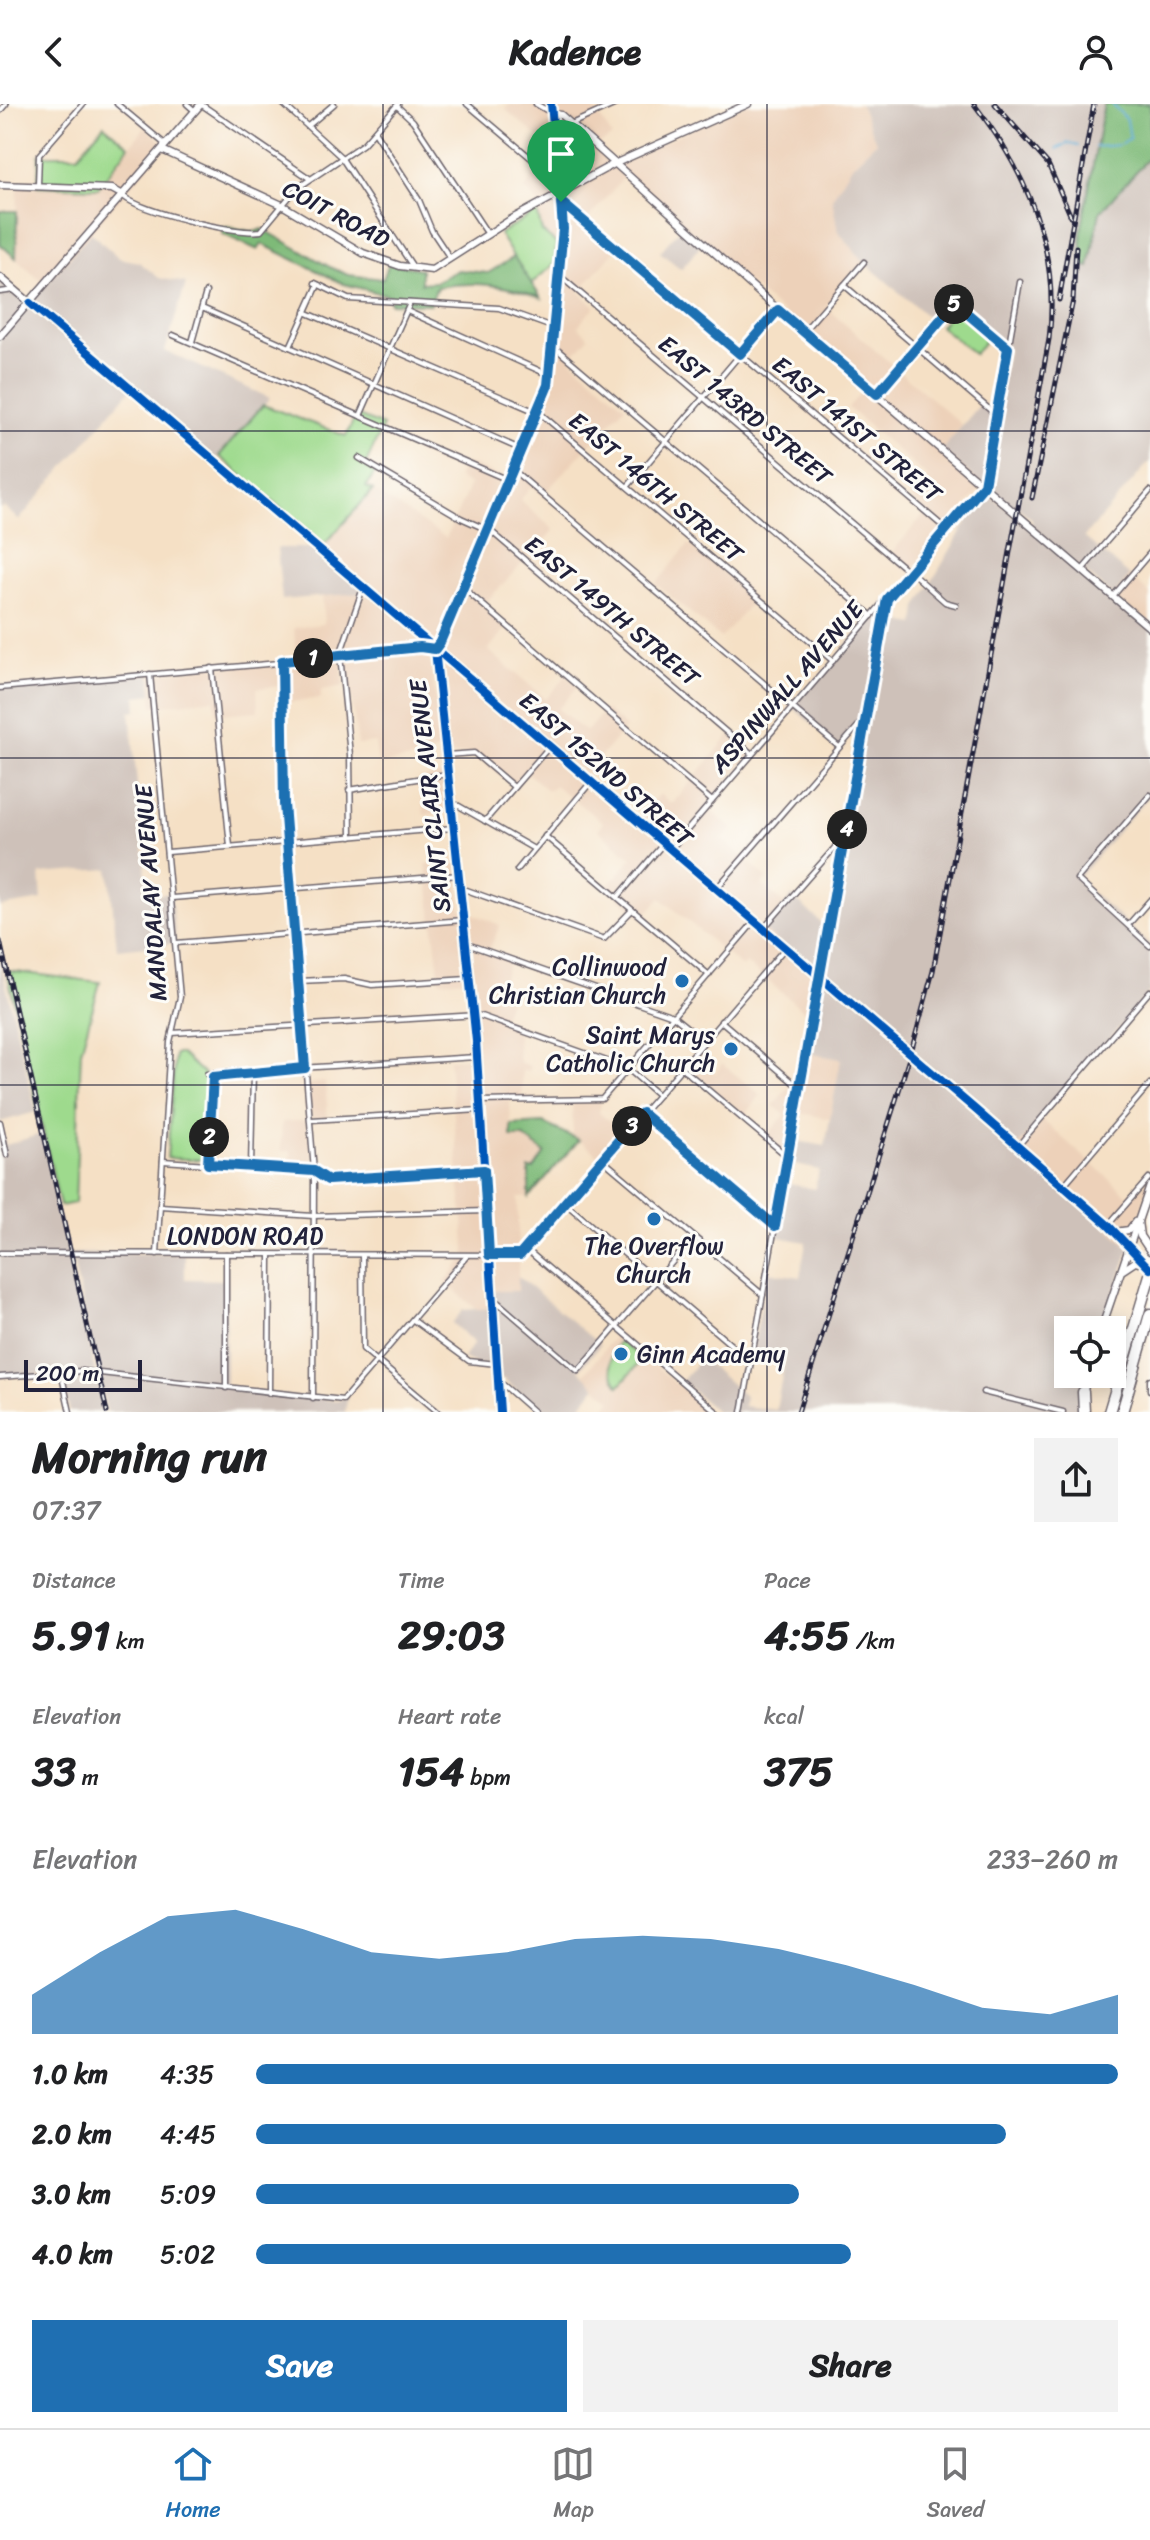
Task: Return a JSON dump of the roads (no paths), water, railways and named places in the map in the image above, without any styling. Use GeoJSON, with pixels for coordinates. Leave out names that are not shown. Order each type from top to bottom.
{"type":"FeatureCollection","features":[{"type":"Feature","properties":{"kind":"highway"},"geometry":{"type":"LineString","coordinates":[[1109,1412],[1146,1288],[1148,1269]]}},
{"type":"Feature","properties":{"kind":"highway"},"geometry":{"type":"LineString","coordinates":[[1122,1411],[1150,1314]]}},
{"type":"Feature","properties":{"kind":"highway"},"geometry":{"type":"LineString","coordinates":[[1081,1412],[1083,1392]]}},
{"type":"Feature","properties":{"kind":"street"},"geometry":{"type":"LineString","coordinates":[[0,111],[6,104]]}},
{"type":"Feature","properties":{"kind":"street"},"geometry":{"type":"LineString","coordinates":[[117,104],[164,148]]}},
{"type":"Feature","properties":{"kind":"street"},"geometry":{"type":"LineString","coordinates":[[187,104],[195,111]]}},
{"type":"Feature","properties":{"kind":"street"},"geometry":{"type":"LineString","coordinates":[[0,336],[201,104],[309,178]]}},
{"type":"Feature","properties":{"kind":"street"},"geometry":{"type":"LineString","coordinates":[[283,104],[341,157],[414,269],[432,270],[614,164],[748,104]]}},
{"type":"Feature","properties":{"kind":"street"},"geometry":{"type":"LineString","coordinates":[[308,126],[334,104]]}},
{"type":"Feature","properties":{"kind":"street"},"geometry":{"type":"LineString","coordinates":[[467,104],[558,182]]}},
{"type":"Feature","properties":{"kind":"street"},"geometry":{"type":"LineString","coordinates":[[536,104],[561,115],[803,332],[1150,628]]}},
{"type":"Feature","properties":{"kind":"street","name":"SAINT CLAIR AVENUE"},"geometry":{"type":"LineString","coordinates":[[500,1412],[477,1057],[435,649],[508,480],[549,375],[561,202],[551,104]]}},
{"type":"Feature","properties":{"kind":"street"},"geometry":{"type":"LineString","coordinates":[[571,124],[616,104]]}},
{"type":"Feature","properties":{"kind":"street"},"geometry":{"type":"LineString","coordinates":[[38,186],[39,155],[81,105]]}},
{"type":"Feature","properties":{"kind":"street"},"geometry":{"type":"LineString","coordinates":[[0,185],[112,189],[137,205],[193,220],[261,231],[309,178],[374,132],[398,105],[413,121],[488,235]]}},
{"type":"Feature","properties":{"kind":"street"},"geometry":{"type":"LineString","coordinates":[[374,132],[419,200],[432,231],[451,260]]}},
{"type":"Feature","properties":{"kind":"street","name":"COIT ROAD"},"geometry":{"type":"LineString","coordinates":[[164,148],[282,205],[363,253],[414,269]]}},
{"type":"Feature","properties":{"kind":"street","name":"EAST 141ST STREET"},"geometry":{"type":"LineString","coordinates":[[561,202],[946,529]]}},
{"type":"Feature","properties":{"kind":"street"},"geometry":{"type":"LineString","coordinates":[[803,332],[864,262]]}},
{"type":"Feature","properties":{"kind":"street","name":"EAST 143RD STREET"},"geometry":{"type":"LineString","coordinates":[[558,275],[945,602],[956,605]]}},
{"type":"Feature","properties":{"kind":"street","name":"EAST 152ND STREET"},"geometry":{"type":"LineString","coordinates":[[0,277],[976,1110],[1108,1225],[1148,1269]]}},
{"type":"Feature","properties":{"kind":"street"},"geometry":{"type":"LineString","coordinates":[[984,485],[1020,282]]}},
{"type":"Feature","properties":{"kind":"street"},"geometry":{"type":"LineString","coordinates":[[290,347],[316,284],[348,299],[499,308],[553,327]]}},
{"type":"Feature","properties":{"kind":"street"},"geometry":{"type":"LineString","coordinates":[[844,285],[996,415]]}},
{"type":"Feature","properties":{"kind":"street"},"geometry":{"type":"LineString","coordinates":[[0,292],[15,290]]}},
{"type":"Feature","properties":{"kind":"street"},"geometry":{"type":"LineString","coordinates":[[192,342],[206,292]]}},
{"type":"Feature","properties":{"kind":"street"},"geometry":{"type":"LineString","coordinates":[[360,416],[410,303]]}},
{"type":"Feature","properties":{"kind":"street"},"geometry":{"type":"LineString","coordinates":[[877,394],[955,303],[1008,348]]}},
{"type":"Feature","properties":{"kind":"street"},"geometry":{"type":"LineString","coordinates":[[202,308],[520,449]]}},
{"type":"Feature","properties":{"kind":"street"},"geometry":{"type":"LineString","coordinates":[[628,486],[778,310]]}},
{"type":"Feature","properties":{"kind":"street"},"geometry":{"type":"LineString","coordinates":[[407,311],[549,375]]}},
{"type":"Feature","properties":{"kind":"street","name":"EAST 146TH STREET"},"geometry":{"type":"LineString","coordinates":[[305,312],[536,412],[833,661]]}},
{"type":"Feature","properties":{"kind":"street"},"geometry":{"type":"LineString","coordinates":[[173,335],[508,480]]}},
{"type":"Feature","properties":{"kind":"street"},"geometry":{"type":"LineString","coordinates":[[552,344],[872,616]]}},
{"type":"Feature","properties":{"kind":"street","name":"EAST 149TH STREET"},"geometry":{"type":"LineString","coordinates":[[359,458],[486,530],[752,754]]}},
{"type":"Feature","properties":{"kind":"street"},"geometry":{"type":"LineString","coordinates":[[512,469],[839,747]]}},
{"type":"Feature","properties":{"kind":"street","name":"ASPINWALL AVENUE"},"geometry":{"type":"LineString","coordinates":[[670,850],[984,485]]}},
{"type":"Feature","properties":{"kind":"street"},"geometry":{"type":"LineString","coordinates":[[1082,570],[1150,491]]}},
{"type":"Feature","properties":{"kind":"street"},"geometry":{"type":"LineString","coordinates":[[1113,596],[1150,553]]}},
{"type":"Feature","properties":{"kind":"street"},"geometry":{"type":"LineString","coordinates":[[462,587],[712,801]]}},
{"type":"Feature","properties":{"kind":"street"},"geometry":{"type":"LineString","coordinates":[[351,837],[350,755],[340,655],[363,588]]}},
{"type":"Feature","properties":{"kind":"street"},"geometry":{"type":"LineString","coordinates":[[742,1412],[887,599]]}},
{"type":"Feature","properties":{"kind":"street"},"geometry":{"type":"LineString","coordinates":[[0,688],[340,655],[435,649]]}},
{"type":"Feature","properties":{"kind":"street"},"geometry":{"type":"LineString","coordinates":[[282,661],[287,841],[314,1171],[313,1398]]}},
{"type":"Feature","properties":{"kind":"street"},"geometry":{"type":"LineString","coordinates":[[212,668],[230,846]]}},
{"type":"Feature","properties":{"kind":"street","name":"MANDALAY AVENUE"},"geometry":{"type":"LineString","coordinates":[[150,674],[180,997],[172,1033],[157,1254]]}},
{"type":"Feature","properties":{"kind":"street"},"geometry":{"type":"LineString","coordinates":[[716,889],[868,715]]}},
{"type":"Feature","properties":{"kind":"street"},"geometry":{"type":"LineString","coordinates":[[485,821],[549,747]]}},
{"type":"Feature","properties":{"kind":"street"},"geometry":{"type":"LineString","coordinates":[[446,755],[474,753],[514,787]]}},
{"type":"Feature","properties":{"kind":"street"},"geometry":{"type":"LineString","coordinates":[[349,790],[450,774]]}},
{"type":"Feature","properties":{"kind":"street"},"geometry":{"type":"LineString","coordinates":[[517,870],[591,782]]}},
{"type":"Feature","properties":{"kind":"street"},"geometry":{"type":"LineString","coordinates":[[1150,795],[1077,879],[1150,946]]}},
{"type":"Feature","properties":{"kind":"street"},"geometry":{"type":"LineString","coordinates":[[452,802],[534,849]]}},
{"type":"Feature","properties":{"kind":"street"},"geometry":{"type":"LineString","coordinates":[[168,852],[454,828]]}},
{"type":"Feature","properties":{"kind":"street"},"geometry":{"type":"LineString","coordinates":[[545,836],[709,975]]}},
{"type":"Feature","properties":{"kind":"street"},"geometry":{"type":"LineString","coordinates":[[763,929],[846,836]]}},
{"type":"Feature","properties":{"kind":"street"},"geometry":{"type":"LineString","coordinates":[[617,897],[663,844]]}},
{"type":"Feature","properties":{"kind":"street"},"geometry":{"type":"LineString","coordinates":[[172,898],[459,875]]}},
{"type":"Feature","properties":{"kind":"street"},"geometry":{"type":"LineString","coordinates":[[459,888],[608,939],[632,910]]}},
{"type":"Feature","properties":{"kind":"street"},"geometry":{"type":"LineString","coordinates":[[1127,926],[1150,900]]}},
{"type":"Feature","properties":{"kind":"street"},"geometry":{"type":"LineString","coordinates":[[176,943],[463,920]]}},
{"type":"Feature","properties":{"kind":"street"},"geometry":{"type":"LineString","coordinates":[[480,1101],[602,1099],[754,922]]}},
{"type":"Feature","properties":{"kind":"street"},"geometry":{"type":"LineString","coordinates":[[465,943],[673,1016],[704,1041]]}},
{"type":"Feature","properties":{"kind":"street"},"geometry":{"type":"LineString","coordinates":[[717,1412],[526,1249],[785,948]]}},
{"type":"Feature","properties":{"kind":"street"},"geometry":{"type":"LineString","coordinates":[[298,981],[344,979],[372,985],[468,979]]}},
{"type":"Feature","properties":{"kind":"street"},"geometry":{"type":"LineString","coordinates":[[1017,1147],[1150,991]]}},
{"type":"Feature","properties":{"kind":"street"},"geometry":{"type":"LineString","coordinates":[[172,1033],[473,1015],[628,1069],[658,1095]]}},
{"type":"Feature","properties":{"kind":"street"},"geometry":{"type":"LineString","coordinates":[[721,1021],[801,1089]]}},
{"type":"Feature","properties":{"kind":"street"},"geometry":{"type":"LineString","coordinates":[[208,1164],[210,1074],[477,1057]]}},
{"type":"Feature","properties":{"kind":"street"},"geometry":{"type":"LineString","coordinates":[[682,1067],[788,1157]]}},
{"type":"Feature","properties":{"kind":"street"},"geometry":{"type":"LineString","coordinates":[[251,1167],[253,1071]]}},
{"type":"Feature","properties":{"kind":"street"},"geometry":{"type":"LineString","coordinates":[[1063,1186],[1150,1084]]}},
{"type":"Feature","properties":{"kind":"street"},"geometry":{"type":"LineString","coordinates":[[310,1120],[480,1110]]}},
{"type":"Feature","properties":{"kind":"street"},"geometry":{"type":"LineString","coordinates":[[642,1113],[775,1226]]}},
{"type":"Feature","properties":{"kind":"street"},"geometry":{"type":"LineString","coordinates":[[0,1125],[7,1155]]}},
{"type":"Feature","properties":{"kind":"street"},"geometry":{"type":"LineString","coordinates":[[603,1159],[763,1295]]}},
{"type":"Feature","properties":{"kind":"street"},"geometry":{"type":"LineString","coordinates":[[163,1161],[314,1171],[333,1180],[484,1170]]}},
{"type":"Feature","properties":{"kind":"street"},"geometry":{"type":"LineString","coordinates":[[1108,1225],[1149,1178]]}},
{"type":"Feature","properties":{"kind":"street"},"geometry":{"type":"LineString","coordinates":[[1106,1316],[1150,1186]]}},
{"type":"Feature","properties":{"kind":"street"},"geometry":{"type":"LineString","coordinates":[[565,1203],[751,1362]]}},
{"type":"Feature","properties":{"kind":"street"},"geometry":{"type":"LineString","coordinates":[[160,1206],[313,1216],[486,1211]]}},
{"type":"Feature","properties":{"kind":"street"},"geometry":{"type":"LineString","coordinates":[[1114,1232],[1129,1230],[1138,1218]]}},
{"type":"Feature","properties":{"kind":"street"},"geometry":{"type":"LineString","coordinates":[[1138,1218],[1140,1236],[1150,1251]]}},
{"type":"Feature","properties":{"kind":"street"},"geometry":{"type":"LineString","coordinates":[[492,1297],[578,1371],[694,1237]]}},
{"type":"Feature","properties":{"kind":"street","name":"LONDON ROAD"},"geometry":{"type":"LineString","coordinates":[[0,1253],[466,1257],[520,1255],[526,1249]]}},
{"type":"Feature","properties":{"kind":"street"},"geometry":{"type":"LineString","coordinates":[[226,1254],[226,1389]]}},
{"type":"Feature","properties":{"kind":"street"},"geometry":{"type":"LineString","coordinates":[[269,1393],[270,1255]]}},
{"type":"Feature","properties":{"kind":"street"},"geometry":{"type":"LineString","coordinates":[[362,1255],[361,1344],[376,1362],[438,1412]]}},
{"type":"Feature","properties":{"kind":"street"},"geometry":{"type":"LineString","coordinates":[[0,1377],[82,1371],[343,1400],[466,1257]]}},
{"type":"Feature","properties":{"kind":"street"},"geometry":{"type":"LineString","coordinates":[[1121,1273],[1129,1264],[1148,1269]]}},
{"type":"Feature","properties":{"kind":"street"},"geometry":{"type":"LineString","coordinates":[[413,1319],[469,1361],[497,1364]]}},
{"type":"Feature","properties":{"kind":"street"},"geometry":{"type":"LineString","coordinates":[[61,1372],[70,1412]]}},
{"type":"Feature","properties":{"kind":"street"},"geometry":{"type":"LineString","coordinates":[[1150,1380],[1150,1390]]}},
{"type":"Feature","properties":{"kind":"street"},"geometry":{"type":"LineString","coordinates":[[499,1381],[533,1411]]}},
{"type":"Feature","properties":{"kind":"street"},"geometry":{"type":"LineString","coordinates":[[1083,1392],[1084,1388]]}},
{"type":"Feature","properties":{"kind":"street"},"geometry":{"type":"LineString","coordinates":[[983,1392],[1063,1412]]}},
{"type":"Feature","properties":{"kind":"waterway"},"geometry":{"type":"LineString","coordinates":[[1095,147],[1119,145],[1130,138],[1127,120],[1112,104]]}},
{"type":"Feature","properties":{"kind":"waterway"},"geometry":{"type":"LineString","coordinates":[[1057,149],[1068,143],[1078,146]]}},
{"type":"Feature","properties":{"kind":"railway"},"geometry":{"type":"LineString","coordinates":[[798,1412],[911,1052],[933,971],[1049,339],[1050,275],[1036,214],[1010,158],[974,104]]}},
{"type":"Feature","properties":{"kind":"railway"},"geometry":{"type":"LineString","coordinates":[[995,104],[1048,164],[1072,219]]}},
{"type":"Feature","properties":{"kind":"railway"},"geometry":{"type":"LineString","coordinates":[[1059,300],[1094,104]]}},
{"type":"Feature","properties":{"kind":"railway"},"geometry":{"type":"LineString","coordinates":[[1032,498],[1073,300],[1076,247]]}},
{"type":"Feature","properties":{"kind":"railway"},"geometry":{"type":"LineString","coordinates":[[0,941],[107,1412]]}},
{"type":"Feature","properties":{"kind":"place","name":"Collinwood Christian Church"},"geometry":{"type":"Point","coordinates":[682,981]}},
{"type":"Feature","properties":{"kind":"place","name":"Saint Marys Catholic Church"},"geometry":{"type":"Point","coordinates":[731,1049]}},
{"type":"Feature","properties":{"kind":"place","name":"The Overflow Church"},"geometry":{"type":"Point","coordinates":[654,1219]}},
{"type":"Feature","properties":{"kind":"place","name":"Ginn Academy"},"geometry":{"type":"Point","coordinates":[621,1354]}}]}
